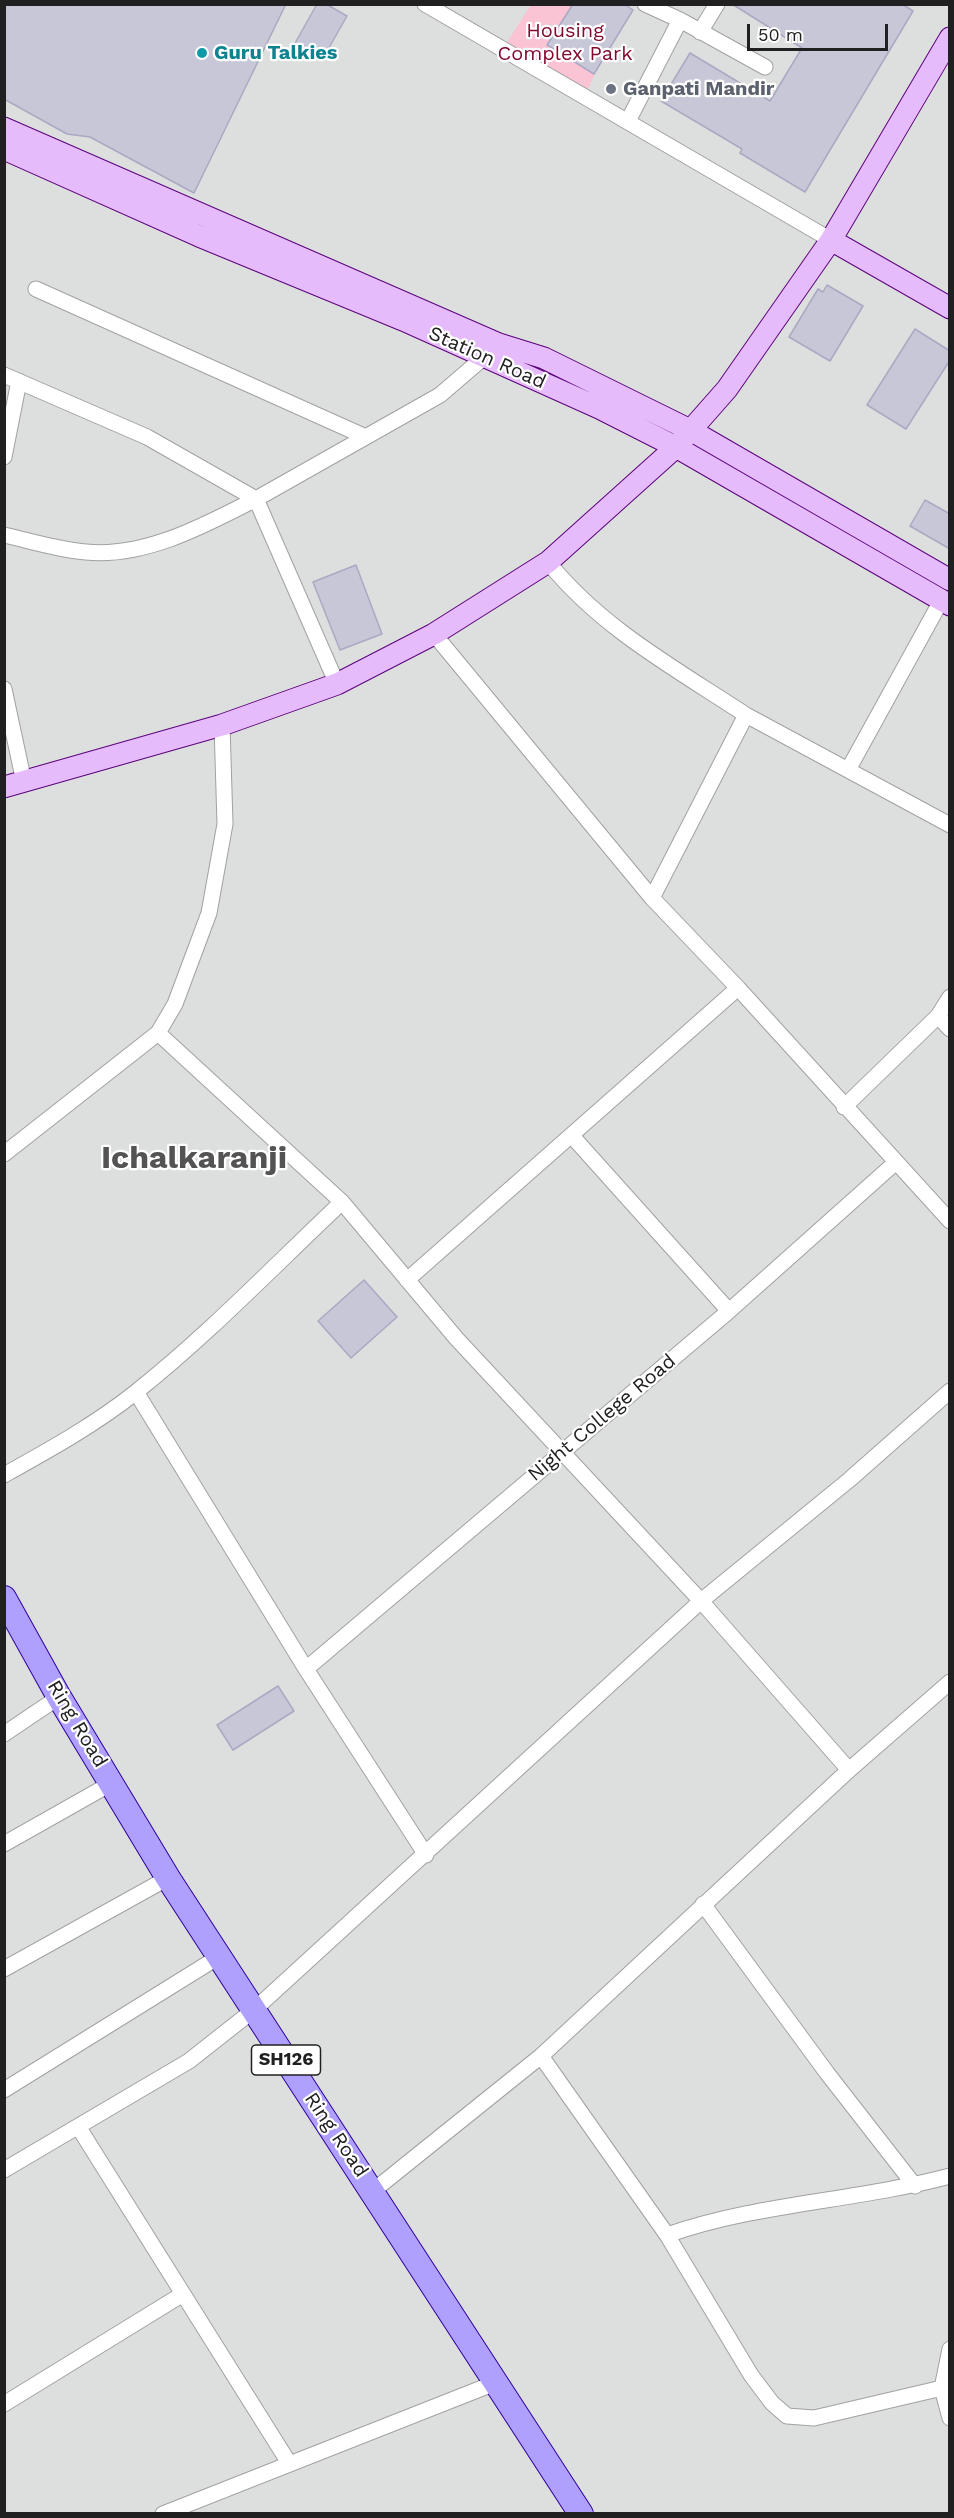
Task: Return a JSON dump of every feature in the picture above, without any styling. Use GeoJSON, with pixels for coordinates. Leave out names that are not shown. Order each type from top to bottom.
{"type":"FeatureCollection","features":[{"type":"Feature","properties":{"kind":"main road"},"geometry":{"type":"LineString","coordinates":[[14,785],[222,725],[337,684],[434,634],[548,562],[676,447],[727,389],[831,240],[949,41]]}},
{"type":"Feature","properties":{"kind":"main road","name":"Station Road"},"geometry":{"type":"LineString","coordinates":[[4,128],[491,351],[676,447],[945,603]]}},
{"type":"Feature","properties":{"kind":"main road","name":"Station Road"},"geometry":{"type":"LineString","coordinates":[[4,149],[199,236],[403,320],[491,351],[544,358],[692,431],[950,580]]}},
{"type":"Feature","properties":{"kind":"main road"},"geometry":{"type":"LineString","coordinates":[[831,240],[950,308]]}},
{"type":"Feature","properties":{"kind":"main road","name":"Ring Road"},"geometry":{"type":"LineString","coordinates":[[4,1598],[59,1697],[168,1878],[581,2514]]}},
{"type":"Feature","properties":{"kind":"street"},"geometry":{"type":"LineString","coordinates":[[645,4],[680,20],[765,67]]}},
{"type":"Feature","properties":{"kind":"street"},"geometry":{"type":"LineString","coordinates":[[700,32],[717,4]]}},
{"type":"Feature","properties":{"kind":"street"},"geometry":{"type":"LineString","coordinates":[[432,6],[584,98],[628,121],[831,240]]}},
{"type":"Feature","properties":{"kind":"street"},"geometry":{"type":"LineString","coordinates":[[628,121],[680,20]]}},
{"type":"Feature","properties":{"kind":"street"},"geometry":{"type":"LineString","coordinates":[[36,289],[366,437]]}},
{"type":"Feature","properties":{"kind":"street"},"geometry":{"type":"LineString","coordinates":[[4,535],[87,552],[124,550],[168,539],[256,499],[440,395],[491,351]]}},
{"type":"Feature","properties":{"kind":"street"},"geometry":{"type":"LineString","coordinates":[[4,457],[12,378],[147,437],[256,499],[337,684]]}},
{"type":"Feature","properties":{"kind":"street"},"geometry":{"type":"LineString","coordinates":[[548,562],[565,582],[627,638],[746,715],[950,825]]}},
{"type":"Feature","properties":{"kind":"street"},"geometry":{"type":"LineString","coordinates":[[848,770],[945,603]]}},
{"type":"Feature","properties":{"kind":"street"},"geometry":{"type":"LineString","coordinates":[[434,634],[652,898],[738,988],[950,1221]]}},
{"type":"Feature","properties":{"kind":"street"},"geometry":{"type":"LineString","coordinates":[[4,689],[14,785]]}},
{"type":"Feature","properties":{"kind":"street"},"geometry":{"type":"LineString","coordinates":[[652,898],[746,715]]}},
{"type":"Feature","properties":{"kind":"street"},"geometry":{"type":"LineString","coordinates":[[4,1154],[158,1033],[175,1004],[209,914],[225,824],[222,725]]}},
{"type":"Feature","properties":{"kind":"street"},"geometry":{"type":"LineString","coordinates":[[407,1280],[738,988]]}},
{"type":"Feature","properties":{"kind":"street"},"geometry":{"type":"LineString","coordinates":[[844,1107],[938,1016],[950,997]]}},
{"type":"Feature","properties":{"kind":"street"},"geometry":{"type":"LineString","coordinates":[[938,1016],[950,1029]]}},
{"type":"Feature","properties":{"kind":"street"},"geometry":{"type":"LineString","coordinates":[[158,1033],[342,1202],[456,1338],[701,1601],[849,1770]]}},
{"type":"Feature","properties":{"kind":"street"},"geometry":{"type":"LineString","coordinates":[[572,1136],[729,1311]]}},
{"type":"Feature","properties":{"kind":"street","name":"Night College Road"},"geometry":{"type":"LineString","coordinates":[[306,1669],[729,1311],[895,1163]]}},
{"type":"Feature","properties":{"kind":"street"},"geometry":{"type":"LineString","coordinates":[[4,1475],[66,1440],[136,1392],[223,1315],[342,1202]]}},
{"type":"Feature","properties":{"kind":"street"},"geometry":{"type":"LineString","coordinates":[[4,2170],[79,2128],[189,2061],[255,2009],[701,1601],[849,1480],[950,1391]]}},
{"type":"Feature","properties":{"kind":"street"},"geometry":{"type":"LineString","coordinates":[[136,1392],[306,1669],[426,1855]]}},
{"type":"Feature","properties":{"kind":"street"},"geometry":{"type":"LineString","coordinates":[[373,2191],[541,2056],[849,1770],[950,1682]]}},
{"type":"Feature","properties":{"kind":"street"},"geometry":{"type":"LineString","coordinates":[[4,1734],[59,1697]]}},
{"type":"Feature","properties":{"kind":"street"},"geometry":{"type":"LineString","coordinates":[[4,1844],[112,1783]]}},
{"type":"Feature","properties":{"kind":"street"},"geometry":{"type":"LineString","coordinates":[[4,1969],[168,1878]]}},
{"type":"Feature","properties":{"kind":"street"},"geometry":{"type":"LineString","coordinates":[[703,1904],[821,2065],[915,2186]]}},
{"type":"Feature","properties":{"kind":"street"},"geometry":{"type":"LineString","coordinates":[[4,2090],[220,1956]]}},
{"type":"Feature","properties":{"kind":"street"},"geometry":{"type":"LineString","coordinates":[[541,2056],[667,2235],[751,2375],[772,2403],[787,2416],[814,2418],[942,2388]]}},
{"type":"Feature","properties":{"kind":"street"},"geometry":{"type":"LineString","coordinates":[[79,2128],[289,2463]]}},
{"type":"Feature","properties":{"kind":"street"},"geometry":{"type":"LineString","coordinates":[[667,2235],[706,2221],[915,2186],[950,2176]]}},
{"type":"Feature","properties":{"kind":"street"},"geometry":{"type":"LineString","coordinates":[[4,2404],[183,2294]]}},
{"type":"Feature","properties":{"kind":"street"},"geometry":{"type":"LineString","coordinates":[[950,2349],[942,2388],[950,2418]]}},
{"type":"Feature","properties":{"kind":"street"},"geometry":{"type":"LineString","coordinates":[[163,2514],[495,2383]]}},
{"type":"Feature","properties":{"kind":"shaded area"},"geometry":{"type":"Polygon","coordinates":[[[5,5],[949,5],[949,2513],[5,2513],[5,5]]]}},
{"type":"Feature","properties":{"kind":"green space","name":"Housing Complex Park"},"geometry":{"type":"Polygon","coordinates":[[[531,5],[626,5],[584,98],[502,50],[531,5]]]}},
{"type":"Feature","properties":{"kind":"building"},"geometry":{"type":"Polygon","coordinates":[[[4,4],[286,4],[194,193],[90,137],[67,134],[4,99],[4,4]]]}},
{"type":"Feature","properties":{"kind":"building"},"geometry":{"type":"Polygon","coordinates":[[[317,4],[326,4],[347,16],[322,60],[294,45],[317,4]]]}},
{"type":"Feature","properties":{"kind":"building"},"geometry":{"type":"Polygon","coordinates":[[[573,4],[624,4],[633,10],[594,74],[547,45],[573,4]]]}},
{"type":"Feature","properties":{"kind":"building"},"geometry":{"type":"Polygon","coordinates":[[[732,4],[902,4],[913,11],[805,192],[740,153],[742,149],[661,101],[690,53],[770,101],[802,48],[732,4]]]}},
{"type":"Feature","properties":{"kind":"building"},"geometry":{"type":"Polygon","coordinates":[[[827,285],[863,306],[830,361],[789,337],[818,289],[823,292],[827,285]]]}},
{"type":"Feature","properties":{"kind":"building"},"geometry":{"type":"Polygon","coordinates":[[[915,329],[950,351],[950,360],[906,429],[867,405],[915,329]]]}},
{"type":"Feature","properties":{"kind":"building"},"geometry":{"type":"Polygon","coordinates":[[[925,500],[950,514],[950,549],[910,526],[925,500]]]}},
{"type":"Feature","properties":{"kind":"building"},"geometry":{"type":"Polygon","coordinates":[[[356,565],[382,634],[340,650],[313,582],[356,565]]]}},
{"type":"Feature","properties":{"kind":"building"},"geometry":{"type":"Polygon","coordinates":[[[364,1280],[397,1317],[351,1358],[318,1321],[364,1280]]]}},
{"type":"Feature","properties":{"kind":"building"},"geometry":{"type":"Polygon","coordinates":[[[278,1686],[294,1711],[233,1750],[217,1725],[278,1686]]]}},
{"type":"Feature","properties":{"kind":"place","name":"Guru Talkies"},"geometry":{"type":"Point","coordinates":[202,53]}},
{"type":"Feature","properties":{"kind":"place","name":"Ganpati Mandir"},"geometry":{"type":"Point","coordinates":[611,89]}},
{"type":"Feature","properties":{"kind":"district","name":"Ichalkaranji"},"geometry":{"type":"Point","coordinates":[194,1159]}}]}
